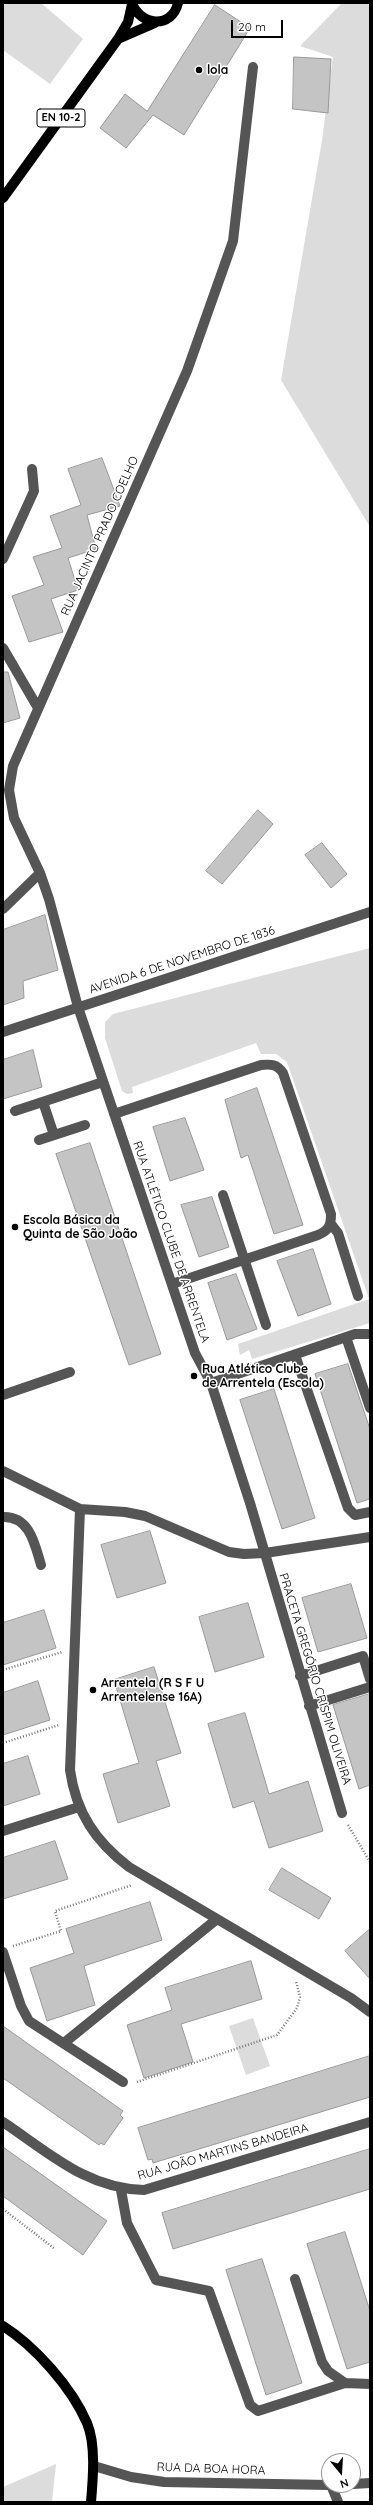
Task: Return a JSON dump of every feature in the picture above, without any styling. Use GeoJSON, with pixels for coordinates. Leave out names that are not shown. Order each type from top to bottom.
{"type":"FeatureCollection","features":[{"type":"Feature","properties":{"kind":"main road","name":"EN 10-2"},"geometry":{"type":"LineString","coordinates":[[132,3],[139,16],[146,20],[160,21]]}},
{"type":"Feature","properties":{"kind":"main road","name":"EN 10-2"},"geometry":{"type":"LineString","coordinates":[[3,198],[118,39],[128,22],[132,3]]}},
{"type":"Feature","properties":{"kind":"main road","name":"EN 10-2"},"geometry":{"type":"LineString","coordinates":[[118,39],[173,14],[178,3]]}},
{"type":"Feature","properties":{"kind":"main road"},"geometry":{"type":"LineString","coordinates":[[3,2326],[13,2332],[58,2376],[87,2424],[94,2466],[91,2502]]}},
{"type":"Feature","properties":{"kind":"street","name":"RUA JACINTO PRADO COELHO"},"geometry":{"type":"LineString","coordinates":[[78,1008],[40,873],[14,818],[9,790],[13,766],[187,371],[234,241],[253,67]]}},
{"type":"Feature","properties":{"kind":"street"},"geometry":{"type":"LineString","coordinates":[[3,559],[34,491],[32,469]]}},
{"type":"Feature","properties":{"kind":"street"},"geometry":{"type":"LineString","coordinates":[[3,648],[38,708]]}},
{"type":"Feature","properties":{"kind":"street"},"geometry":{"type":"LineString","coordinates":[[3,796],[11,805]]}},
{"type":"Feature","properties":{"kind":"street"},"geometry":{"type":"LineString","coordinates":[[3,909],[40,873]]}},
{"type":"Feature","properties":{"kind":"street","name":"AVENIDA 6 DE NOVEMBRO DE 1836"},"geometry":{"type":"LineString","coordinates":[[3,1032],[370,912]]}},
{"type":"Feature","properties":{"kind":"street","name":"RUA ATLÉTICO CLUBE DE ARRENTELA"},"geometry":{"type":"LineString","coordinates":[[78,1008],[195,1353],[211,1383],[265,1553]]}},
{"type":"Feature","properties":{"kind":"street"},"geometry":{"type":"LineString","coordinates":[[114,1114],[261,1065],[272,1064],[279,1067],[283,1073],[331,1214],[331,1224],[326,1231],[318,1235],[172,1284]]}},
{"type":"Feature","properties":{"kind":"street"},"geometry":{"type":"LineString","coordinates":[[15,1111],[103,1082]]}},
{"type":"Feature","properties":{"kind":"street"},"geometry":{"type":"LineString","coordinates":[[43,1102],[54,1135]]}},
{"type":"Feature","properties":{"kind":"street"},"geometry":{"type":"LineString","coordinates":[[38,1140],[85,1125]]}},
{"type":"Feature","properties":{"kind":"street"},"geometry":{"type":"LineString","coordinates":[[223,1195],[266,1325]]}},
{"type":"Feature","properties":{"kind":"street"},"geometry":{"type":"LineString","coordinates":[[331,1224],[338,1233],[358,1296]]}},
{"type":"Feature","properties":{"kind":"street"},"geometry":{"type":"LineString","coordinates":[[211,1383],[355,1334],[370,1334]]}},
{"type":"Feature","properties":{"kind":"street"},"geometry":{"type":"LineString","coordinates":[[346,1337],[370,1408]]}},
{"type":"Feature","properties":{"kind":"street"},"geometry":{"type":"LineString","coordinates":[[295,1355],[348,1508],[355,1515],[370,1512]]}},
{"type":"Feature","properties":{"kind":"street"},"geometry":{"type":"LineString","coordinates":[[3,1395],[70,1372]]}},
{"type":"Feature","properties":{"kind":"street"},"geometry":{"type":"LineString","coordinates":[[3,1471],[80,1510],[125,1512],[144,1516],[229,1552],[244,1554],[265,1553],[370,1537]]}},
{"type":"Feature","properties":{"kind":"street"},"geometry":{"type":"LineString","coordinates":[[80,1510],[70,1770],[72,1789],[79,1807],[93,1833],[109,1852],[150,1880],[351,1998],[370,2012]]}},
{"type":"Feature","properties":{"kind":"street"},"geometry":{"type":"LineString","coordinates":[[3,1517],[17,1520],[26,1527],[33,1537],[41,1565]]}},
{"type":"Feature","properties":{"kind":"street","name":"PRACETA GREGÓRIO CRISPIM OLIVEIRA"},"geometry":{"type":"LineString","coordinates":[[265,1553],[300,1676],[342,1813]]}},
{"type":"Feature","properties":{"kind":"street"},"geometry":{"type":"LineString","coordinates":[[300,1676],[363,1656],[370,1679]]}},
{"type":"Feature","properties":{"kind":"street"},"geometry":{"type":"LineString","coordinates":[[309,1706],[370,1687]]}},
{"type":"Feature","properties":{"kind":"street"},"geometry":{"type":"LineString","coordinates":[[3,1831],[79,1807]]}},
{"type":"Feature","properties":{"kind":"street"},"geometry":{"type":"LineString","coordinates":[[64,2042],[217,1919]]}},
{"type":"Feature","properties":{"kind":"street"},"geometry":{"type":"LineString","coordinates":[[7,1950],[24,2014],[29,2021],[64,2042],[123,2082]]}},
{"type":"Feature","properties":{"kind":"street","name":"RUA JOÃO MARTINS BANDEIRA"},"geometry":{"type":"LineString","coordinates":[[3,2122],[86,2177],[121,2190],[144,2190],[370,2122]]}},
{"type":"Feature","properties":{"kind":"street"},"geometry":{"type":"LineString","coordinates":[[121,2190],[127,2223],[156,2280],[208,2292],[250,2405],[258,2411],[345,2383],[370,2384]]}},
{"type":"Feature","properties":{"kind":"street"},"geometry":{"type":"LineString","coordinates":[[295,2279],[322,2362],[328,2371],[345,2383]]}},
{"type":"Feature","properties":{"kind":"street","name":"RUA DA BOA HORA"},"geometry":{"type":"LineString","coordinates":[[94,2466],[131,2478],[164,2482],[321,2485]]}},
{"type":"Feature","properties":{"kind":"path"},"geometry":{"type":"LineString","coordinates":[[3,1670],[74,1648]]}},
{"type":"Feature","properties":{"kind":"path"},"geometry":{"type":"LineString","coordinates":[[3,1743],[71,1721]]}},
{"type":"Feature","properties":{"kind":"path"},"geometry":{"type":"LineString","coordinates":[[342,1813],[370,1862]]}},
{"type":"Feature","properties":{"kind":"path"},"geometry":{"type":"LineString","coordinates":[[7,1950],[61,1931],[55,1911],[150,1880]]}},
{"type":"Feature","properties":{"kind":"path"},"geometry":{"type":"LineString","coordinates":[[123,2082],[137,2082],[277,2034],[297,2008],[300,1997],[292,1963]]}},
{"type":"Feature","properties":{"kind":"path"},"geometry":{"type":"LineString","coordinates":[[3,2209],[55,2249]]}},
{"type":"Feature","properties":{"kind":"shaded area"},"geometry":{"type":"Polygon","coordinates":[[[3,3],[41,3],[83,39],[50,84],[3,50],[3,3]]]}},
{"type":"Feature","properties":{"kind":"shaded area"},"geometry":{"type":"Polygon","coordinates":[[[342,3],[370,3],[370,527],[281,380],[322,140],[333,57],[300,46],[342,3]]]}},
{"type":"Feature","properties":{"kind":"shaded area"},"geometry":{"type":"Polygon","coordinates":[[[370,948],[370,1323],[252,1359],[249,1350],[240,1355],[238,1344],[369,1299],[287,1062],[276,1054],[261,1054],[256,1043],[132,1087],[133,1093],[127,1094],[122,1091],[105,1038],[105,1022],[113,1014],[370,948]]]}},
{"type":"Feature","properties":{"kind":"shaded area"},"geometry":{"type":"Polygon","coordinates":[[[253,2018],[270,2066],[246,2075],[229,2026],[253,2018]]]}},
{"type":"Feature","properties":{"kind":"shaded area"},"geometry":{"type":"Polygon","coordinates":[[[56,2464],[52,2502],[3,2502],[3,2487],[56,2464]]]}},
{"type":"Feature","properties":{"kind":"building","name":"lola"},"geometry":{"type":"Polygon","coordinates":[[[215,5],[250,28],[184,135],[153,115],[126,148],[100,128],[125,94],[147,111],[215,5]]]}},
{"type":"Feature","properties":{"kind":"building"},"geometry":{"type":"Polygon","coordinates":[[[294,57],[331,59],[328,113],[293,109],[294,57]]]}},
{"type":"Feature","properties":{"kind":"building"},"geometry":{"type":"Polygon","coordinates":[[[102,458],[120,506],[87,515],[96,549],[68,558],[78,590],[51,599],[63,632],[29,642],[12,596],[44,585],[33,557],[62,548],[50,516],[81,505],[68,469],[102,458]]]}},
{"type":"Feature","properties":{"kind":"building"},"geometry":{"type":"Polygon","coordinates":[[[3,672],[8,672],[20,718],[3,723],[3,672]]]}},
{"type":"Feature","properties":{"kind":"building"},"geometry":{"type":"Polygon","coordinates":[[[258,810],[273,824],[222,884],[206,871],[258,810]]]}},
{"type":"Feature","properties":{"kind":"building"},"geometry":{"type":"Polygon","coordinates":[[[322,843],[347,874],[331,888],[305,855],[322,843]]]}},
{"type":"Feature","properties":{"kind":"building"},"geometry":{"type":"Polygon","coordinates":[[[45,915],[58,970],[23,981],[24,998],[3,1005],[3,930],[45,915]]]}},
{"type":"Feature","properties":{"kind":"building"},"geometry":{"type":"Polygon","coordinates":[[[33,1050],[42,1087],[3,1099],[3,1060],[33,1050]]]}},
{"type":"Feature","properties":{"kind":"building"},"geometry":{"type":"Polygon","coordinates":[[[257,1088],[303,1225],[274,1234],[248,1155],[241,1158],[225,1100],[257,1088]]]}},
{"type":"Feature","properties":{"kind":"building"},"geometry":{"type":"Polygon","coordinates":[[[185,1118],[204,1170],[170,1181],[153,1127],[185,1118]]]}},
{"type":"Feature","properties":{"kind":"building"},"geometry":{"type":"Polygon","coordinates":[[[90,1143],[161,1354],[129,1365],[56,1154],[90,1143]]]}},
{"type":"Feature","properties":{"kind":"building"},"geometry":{"type":"Polygon","coordinates":[[[212,1197],[229,1247],[199,1257],[181,1205],[212,1197]]]}},
{"type":"Feature","properties":{"kind":"building"},"geometry":{"type":"Polygon","coordinates":[[[313,1249],[331,1304],[298,1316],[277,1261],[313,1249]]]}},
{"type":"Feature","properties":{"kind":"building"},"geometry":{"type":"Polygon","coordinates":[[[236,1274],[257,1329],[227,1340],[208,1283],[236,1274]]]}},
{"type":"Feature","properties":{"kind":"building"},"geometry":{"type":"Polygon","coordinates":[[[348,1364],[370,1429],[370,1499],[357,1503],[315,1374],[348,1364]]]}},
{"type":"Feature","properties":{"kind":"building"},"geometry":{"type":"Polygon","coordinates":[[[274,1389],[315,1518],[282,1529],[240,1400],[274,1389]]]}},
{"type":"Feature","properties":{"kind":"building"},"geometry":{"type":"Polygon","coordinates":[[[150,1531],[166,1583],[117,1598],[101,1545],[150,1531]]]}},
{"type":"Feature","properties":{"kind":"building"},"geometry":{"type":"Polygon","coordinates":[[[351,1584],[367,1638],[318,1652],[302,1598],[351,1584]]]}},
{"type":"Feature","properties":{"kind":"building"},"geometry":{"type":"Polygon","coordinates":[[[248,1603],[264,1657],[215,1672],[199,1617],[248,1603]]]}},
{"type":"Feature","properties":{"kind":"building"},"geometry":{"type":"Polygon","coordinates":[[[44,1610],[56,1648],[3,1665],[3,1623],[44,1610]]]}},
{"type":"Feature","properties":{"kind":"building"},"geometry":{"type":"Polygon","coordinates":[[[154,1667],[181,1753],[156,1761],[170,1806],[118,1823],[103,1774],[139,1763],[114,1680],[154,1667]]]}},
{"type":"Feature","properties":{"kind":"building"},"geometry":{"type":"Polygon","coordinates":[[[38,1681],[50,1720],[3,1735],[3,1693],[38,1681]]]}},
{"type":"Feature","properties":{"kind":"building"},"geometry":{"type":"Polygon","coordinates":[[[370,1694],[370,1785],[359,1789],[333,1705],[370,1694]]]}},
{"type":"Feature","properties":{"kind":"building"},"geometry":{"type":"Polygon","coordinates":[[[245,1713],[269,1794],[308,1781],[323,1831],[269,1848],[254,1801],[233,1808],[208,1724],[245,1713]]]}},
{"type":"Feature","properties":{"kind":"building"},"geometry":{"type":"Polygon","coordinates":[[[28,1756],[40,1794],[3,1806],[3,1764],[28,1756]]]}},
{"type":"Feature","properties":{"kind":"building"},"geometry":{"type":"Polygon","coordinates":[[[55,1841],[68,1879],[3,1899],[3,1858],[55,1841]]]}},
{"type":"Feature","properties":{"kind":"building"},"geometry":{"type":"Polygon","coordinates":[[[282,1868],[331,1898],[319,1919],[269,1890],[282,1868]]]}},
{"type":"Feature","properties":{"kind":"building"},"geometry":{"type":"Polygon","coordinates":[[[150,1902],[162,1940],[84,1966],[95,2005],[47,2021],[30,1968],[74,1953],[66,1929],[150,1902]]]}},
{"type":"Feature","properties":{"kind":"building"},"geometry":{"type":"Polygon","coordinates":[[[370,1929],[370,1979],[345,1951],[370,1929]]]}},
{"type":"Feature","properties":{"kind":"building"},"geometry":{"type":"Polygon","coordinates":[[[251,1961],[262,1999],[181,2024],[193,2062],[144,2078],[127,2025],[172,2010],[165,1988],[251,1961]]]}},
{"type":"Feature","properties":{"kind":"building"},"geometry":{"type":"Polygon","coordinates":[[[3,2026],[123,2111],[120,2115],[123,2118],[104,2145],[101,2143],[99,2145],[3,2078],[3,2026]]]}},
{"type":"Feature","properties":{"kind":"building"},"geometry":{"type":"Polygon","coordinates":[[[370,2056],[370,2097],[153,2163],[152,2159],[148,2160],[138,2128],[370,2056]]]}},
{"type":"Feature","properties":{"kind":"building"},"geometry":{"type":"Polygon","coordinates":[[[3,2147],[107,2221],[83,2255],[3,2196],[3,2147]]]}},
{"type":"Feature","properties":{"kind":"building"},"geometry":{"type":"Polygon","coordinates":[[[370,2149],[370,2189],[173,2249],[162,2213],[370,2149]]]}},
{"type":"Feature","properties":{"kind":"building"},"geometry":{"type":"Polygon","coordinates":[[[345,2232],[370,2311],[370,2362],[347,2369],[307,2244],[345,2232]]]}},
{"type":"Feature","properties":{"kind":"building"},"geometry":{"type":"Polygon","coordinates":[[[262,2259],[302,2383],[266,2395],[226,2270],[262,2259]]]}},
{"type":"Feature","properties":{"kind":"place","name":"lola"},"geometry":{"type":"Point","coordinates":[199,70]}},
{"type":"Feature","properties":{"kind":"place","name":"Escola Básica da Quinta de São João"},"geometry":{"type":"Point","coordinates":[15,1227]}},
{"type":"Feature","properties":{"kind":"place","name":"Rua Atlético Clube de Arrentela (Escola)"},"geometry":{"type":"Point","coordinates":[194,1376]}},
{"type":"Feature","properties":{"kind":"place","name":"Arrentela (R S F U Arrentelense 16A)"},"geometry":{"type":"Point","coordinates":[93,1690]}}]}
